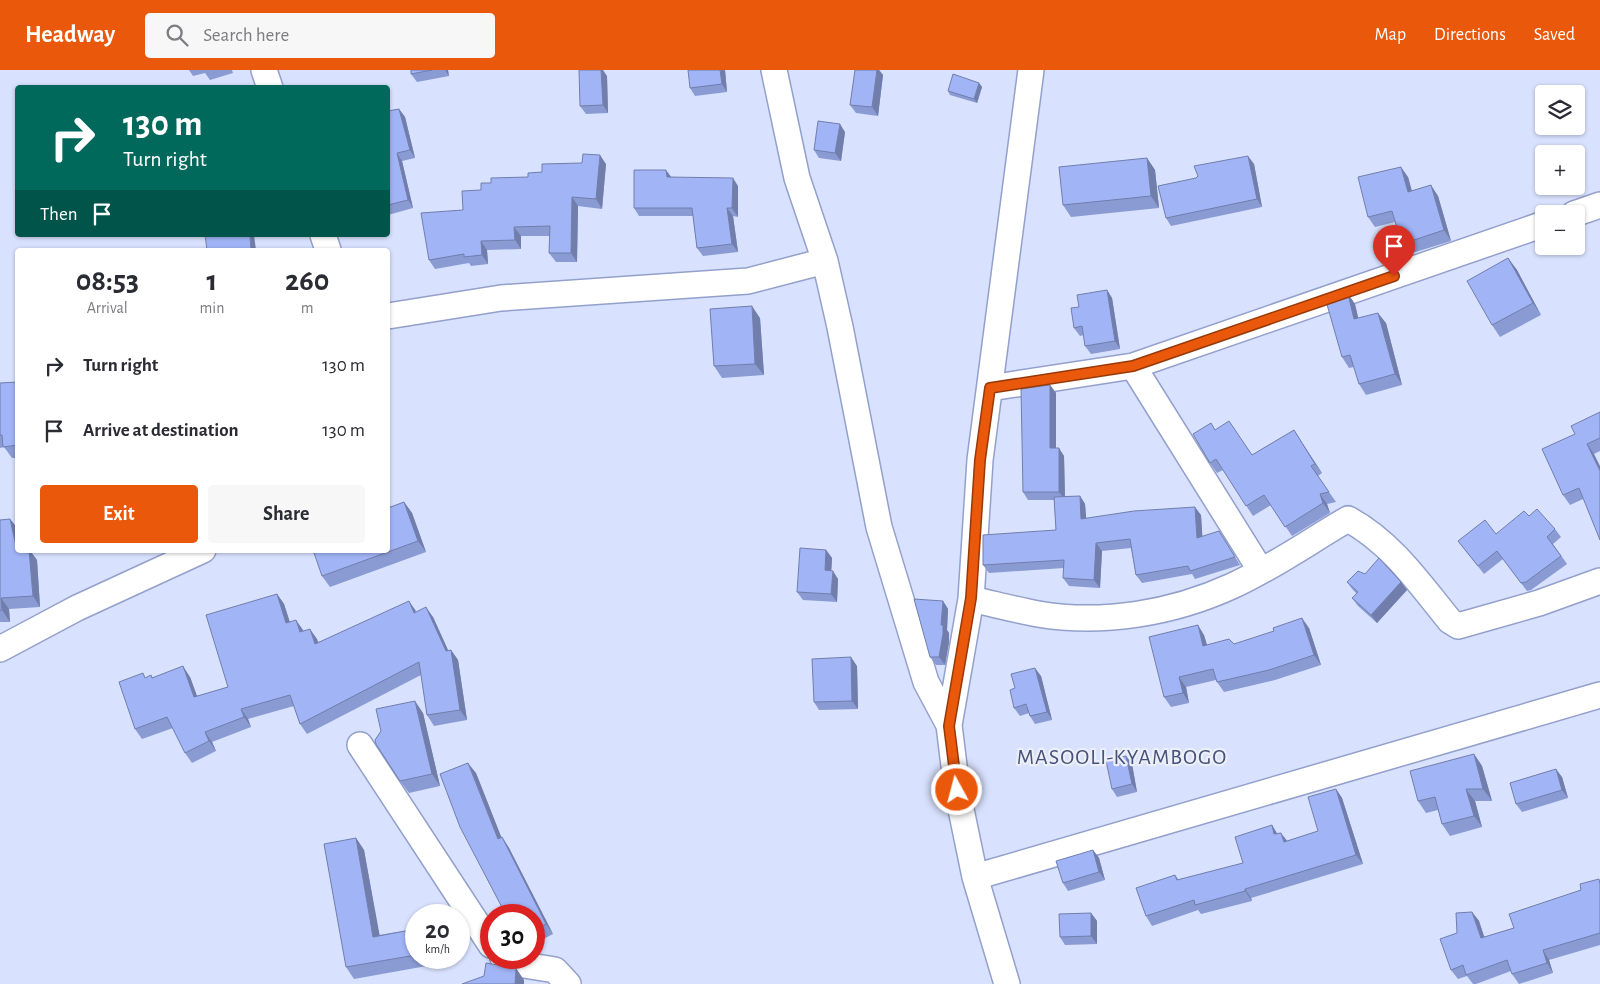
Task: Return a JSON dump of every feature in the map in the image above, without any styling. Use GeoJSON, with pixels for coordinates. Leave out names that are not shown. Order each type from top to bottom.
{"type":"FeatureCollection","features":[{"type":"Feature","properties":{"kind":"street"},"geometry":{"type":"LineString","coordinates":[[264,70],[269,85]]}},
{"type":"Feature","properties":{"kind":"street"},"geometry":{"type":"LineString","coordinates":[[774,70],[797,178],[825,261],[840,327],[854,408],[879,527],[926,682],[949,726]]}},
{"type":"Feature","properties":{"kind":"street"},"geometry":{"type":"LineString","coordinates":[[1007,984],[975,877],[957,790],[949,726],[971,598],[980,460],[1031,70]]}},
{"type":"Feature","properties":{"kind":"street"},"geometry":{"type":"LineString","coordinates":[[1585,210],[1600,205]]}},
{"type":"Feature","properties":{"kind":"street"},"geometry":{"type":"LineString","coordinates":[[990,388],[1133,366],[1535,227]]}},
{"type":"Feature","properties":{"kind":"street"},"geometry":{"type":"LineString","coordinates":[[390,316],[501,298],[748,281],[825,261]]}},
{"type":"Feature","properties":{"kind":"street"},"geometry":{"type":"LineString","coordinates":[[1133,366],[1261,570]]}},
{"type":"Feature","properties":{"kind":"street"},"geometry":{"type":"LineString","coordinates":[[971,598],[1040,614],[1092,617],[1137,615],[1179,605],[1224,589],[1261,570],[1348,519],[1368,530],[1389,548],[1450,621],[1458,626],[1539,603],[1600,581]]}},
{"type":"Feature","properties":{"kind":"street"},"geometry":{"type":"LineString","coordinates":[[0,649],[77,608],[196,553]]}},
{"type":"Feature","properties":{"kind":"street"},"geometry":{"type":"LineString","coordinates":[[975,877],[1600,695]]}},
{"type":"Feature","properties":{"kind":"street"},"geometry":{"type":"LineString","coordinates":[[360,745],[480,928]]}},
{"type":"Feature","properties":{"kind":"street"},"geometry":{"type":"LineString","coordinates":[[545,968],[556,970],[568,984]]}},
{"type":"Feature","properties":{"kind":"building"},"geometry":{"type":"Polygon","coordinates":[[[411,70],[432,70],[411,74],[411,70]]]}},
{"type":"Feature","properties":{"kind":"building"},"geometry":{"type":"Polygon","coordinates":[[[579,70],[601,70],[603,105],[580,106],[579,70]]]}},
{"type":"Feature","properties":{"kind":"building"},"geometry":{"type":"Polygon","coordinates":[[[688,70],[720,70],[722,84],[690,88],[688,70]]]}},
{"type":"Feature","properties":{"kind":"building"},"geometry":{"type":"Polygon","coordinates":[[[855,70],[877,70],[872,107],[850,105],[855,70]]]}},
{"type":"Feature","properties":{"kind":"building"},"geometry":{"type":"Polygon","coordinates":[[[953,74],[979,83],[974,99],[948,91],[953,74]]]}},
{"type":"Feature","properties":{"kind":"building"},"geometry":{"type":"Polygon","coordinates":[[[399,109],[410,150],[397,153],[408,200],[390,204],[390,111],[399,109]]]}},
{"type":"Feature","properties":{"kind":"building"},"geometry":{"type":"Polygon","coordinates":[[[818,121],[840,124],[835,153],[814,150],[818,121]]]}},
{"type":"Feature","properties":{"kind":"building"},"geometry":{"type":"Polygon","coordinates":[[[583,154],[600,155],[596,199],[572,197],[571,253],[549,253],[550,226],[514,227],[515,240],[481,241],[482,255],[464,257],[464,254],[429,260],[421,213],[463,210],[462,191],[481,190],[481,183],[491,183],[491,178],[528,177],[528,173],[542,172],[542,164],[582,163],[583,154]]]}},
{"type":"Feature","properties":{"kind":"building"},"geometry":{"type":"Polygon","coordinates":[[[1248,156],[1257,199],[1166,218],[1158,186],[1196,178],[1198,176],[1194,166],[1248,156]]]}},
{"type":"Feature","properties":{"kind":"building"},"geometry":{"type":"Polygon","coordinates":[[[1147,158],[1151,196],[1063,205],[1059,167],[1147,158]]]}},
{"type":"Feature","properties":{"kind":"building"},"geometry":{"type":"Polygon","coordinates":[[[1401,167],[1408,192],[1431,185],[1444,230],[1402,244],[1392,211],[1368,217],[1358,177],[1401,167]]]}},
{"type":"Feature","properties":{"kind":"building"},"geometry":{"type":"Polygon","coordinates":[[[634,170],[666,170],[667,177],[733,178],[732,208],[727,208],[732,244],[697,248],[692,208],[634,208],[634,170]]]}},
{"type":"Feature","properties":{"kind":"building"},"geometry":{"type":"Polygon","coordinates":[[[205,237],[250,237],[251,248],[207,248],[205,237]]]}},
{"type":"Feature","properties":{"kind":"building"},"geometry":{"type":"Polygon","coordinates":[[[1508,258],[1533,303],[1492,325],[1467,281],[1508,258]]]}},
{"type":"Feature","properties":{"kind":"building"},"geometry":{"type":"Polygon","coordinates":[[[1107,290],[1115,341],[1085,346],[1082,326],[1074,328],[1071,308],[1079,307],[1077,295],[1107,290]]]}},
{"type":"Feature","properties":{"kind":"building"},"geometry":{"type":"Polygon","coordinates":[[[1348,294],[1354,319],[1378,313],[1395,374],[1359,384],[1350,355],[1342,357],[1326,301],[1348,294]]]}},
{"type":"Feature","properties":{"kind":"building"},"geometry":{"type":"Polygon","coordinates":[[[752,306],[755,364],[714,366],[710,309],[752,306]]]}},
{"type":"Feature","properties":{"kind":"building"},"geometry":{"type":"Polygon","coordinates":[[[15,382],[15,445],[3,447],[2,435],[0,435],[0,383],[15,382]]]}},
{"type":"Feature","properties":{"kind":"building"},"geometry":{"type":"Polygon","coordinates":[[[1050,385],[1050,448],[1059,448],[1059,492],[1023,492],[1021,389],[1050,385]]]}},
{"type":"Feature","properties":{"kind":"building"},"geometry":{"type":"Polygon","coordinates":[[[1600,412],[1600,438],[1587,444],[1600,471],[1600,540],[1579,488],[1563,495],[1542,449],[1575,434],[1571,426],[1600,412]]]}},
{"type":"Feature","properties":{"kind":"building"},"geometry":{"type":"Polygon","coordinates":[[[1229,421],[1252,455],[1294,430],[1315,464],[1311,466],[1329,492],[1320,494],[1323,503],[1285,527],[1264,495],[1246,506],[1216,459],[1210,463],[1193,434],[1211,423],[1215,430],[1229,421]]]}},
{"type":"Feature","properties":{"kind":"building"},"geometry":{"type":"Polygon","coordinates":[[[1080,496],[1081,519],[1134,511],[1195,507],[1197,538],[1219,531],[1235,557],[1190,571],[1188,566],[1136,575],[1130,539],[1096,543],[1094,580],[1063,578],[1064,560],[983,565],[983,535],[1056,530],[1054,497],[1080,496]]]}},
{"type":"Feature","properties":{"kind":"building"},"geometry":{"type":"Polygon","coordinates":[[[404,502],[418,541],[390,551],[390,507],[404,502]]]}},
{"type":"Feature","properties":{"kind":"building"},"geometry":{"type":"Polygon","coordinates":[[[1537,509],[1555,529],[1547,537],[1561,556],[1526,582],[1521,583],[1497,551],[1478,566],[1458,541],[1485,520],[1496,534],[1524,511],[1529,516],[1537,509]]]}},
{"type":"Feature","properties":{"kind":"building"},"geometry":{"type":"Polygon","coordinates":[[[10,519],[15,541],[15,553],[29,553],[33,596],[1,598],[2,610],[0,610],[0,520],[10,519]]]}},
{"type":"Feature","properties":{"kind":"building"},"geometry":{"type":"Polygon","coordinates":[[[800,548],[826,550],[825,570],[833,571],[831,594],[797,592],[800,548]]]}},
{"type":"Feature","properties":{"kind":"building"},"geometry":{"type":"Polygon","coordinates":[[[314,553],[385,553],[322,576],[314,553]]]}},
{"type":"Feature","properties":{"kind":"building"},"geometry":{"type":"Polygon","coordinates":[[[1379,558],[1401,582],[1371,615],[1352,598],[1358,592],[1347,582],[1358,571],[1365,574],[1379,558]]]}},
{"type":"Feature","properties":{"kind":"building"},"geometry":{"type":"Polygon","coordinates":[[[277,594],[286,623],[296,620],[300,632],[310,629],[315,644],[409,601],[414,613],[426,607],[446,651],[451,650],[460,710],[427,715],[419,662],[300,724],[290,695],[241,709],[244,717],[205,732],[209,741],[185,753],[167,717],[135,729],[119,682],[143,673],[145,678],[151,675],[152,678],[183,666],[194,697],[228,687],[206,615],[277,594]]]}},
{"type":"Feature","properties":{"kind":"building"},"geometry":{"type":"Polygon","coordinates":[[[914,599],[943,601],[941,625],[943,625],[943,634],[939,657],[930,657],[914,599]]]}},
{"type":"Feature","properties":{"kind":"building"},"geometry":{"type":"Polygon","coordinates":[[[1302,618],[1314,655],[1269,670],[1217,682],[1213,669],[1179,677],[1183,693],[1164,697],[1149,637],[1198,625],[1203,646],[1229,639],[1234,644],[1274,631],[1273,628],[1302,618]]]}},
{"type":"Feature","properties":{"kind":"building"},"geometry":{"type":"Polygon","coordinates":[[[851,657],[852,701],[814,702],[812,659],[851,657]]]}},
{"type":"Feature","properties":{"kind":"building"},"geometry":{"type":"Polygon","coordinates":[[[1035,668],[1047,712],[1030,716],[1026,704],[1014,708],[1010,690],[1015,688],[1011,674],[1035,668]]]}},
{"type":"Feature","properties":{"kind":"building"},"geometry":{"type":"Polygon","coordinates":[[[415,701],[432,774],[400,781],[376,744],[375,740],[381,731],[376,709],[415,701]]]}},
{"type":"Feature","properties":{"kind":"building"},"geometry":{"type":"Polygon","coordinates":[[[1474,754],[1483,789],[1466,789],[1474,816],[1442,824],[1435,797],[1418,801],[1410,771],[1474,754]]]}},
{"type":"Feature","properties":{"kind":"building"},"geometry":{"type":"Polygon","coordinates":[[[1126,756],[1132,784],[1112,789],[1106,761],[1126,756]]]}},
{"type":"Feature","properties":{"kind":"building"},"geometry":{"type":"Polygon","coordinates":[[[468,763],[498,839],[502,837],[536,904],[500,904],[460,827],[440,774],[468,763]]]}},
{"type":"Feature","properties":{"kind":"building"},"geometry":{"type":"Polygon","coordinates":[[[1556,769],[1562,790],[1516,804],[1510,783],[1556,769]]]}},
{"type":"Feature","properties":{"kind":"building"},"geometry":{"type":"Polygon","coordinates":[[[1336,789],[1356,855],[1245,889],[1245,891],[1195,905],[1194,900],[1146,916],[1136,888],[1175,875],[1177,880],[1243,863],[1235,837],[1272,825],[1274,834],[1281,833],[1284,842],[1318,831],[1308,797],[1336,789]]]}},
{"type":"Feature","properties":{"kind":"building"},"geometry":{"type":"Polygon","coordinates":[[[356,838],[373,937],[405,931],[405,957],[346,967],[324,844],[356,838]]]}},
{"type":"Feature","properties":{"kind":"building"},"geometry":{"type":"Polygon","coordinates":[[[1093,850],[1099,872],[1063,883],[1056,861],[1093,850]]]}},
{"type":"Feature","properties":{"kind":"building"},"geometry":{"type":"Polygon","coordinates":[[[1599,879],[1600,933],[1543,950],[1547,963],[1512,974],[1507,960],[1466,975],[1463,965],[1451,970],[1440,939],[1457,933],[1456,913],[1472,912],[1481,938],[1514,928],[1509,914],[1581,890],[1580,884],[1599,879]]]}},
{"type":"Feature","properties":{"kind":"building"},"geometry":{"type":"Polygon","coordinates":[[[1091,913],[1091,936],[1060,937],[1059,914],[1091,913]]]}},
{"type":"Feature","properties":{"kind":"building"},"geometry":{"type":"Polygon","coordinates":[[[485,969],[516,969],[515,984],[462,984],[484,976],[485,969]]]}},
{"type":"Feature","properties":{"kind":"district","name":"MASOOLI-KYAMBOGO"},"geometry":{"type":"Point","coordinates":[1122,756]}},
{"type":"Feature","properties":{"kind":"route"},"geometry":{"type":"LineString","coordinates":[[957,790],[949,726],[971,598],[980,460],[990,388],[1133,366],[1394,276]]}}]}
